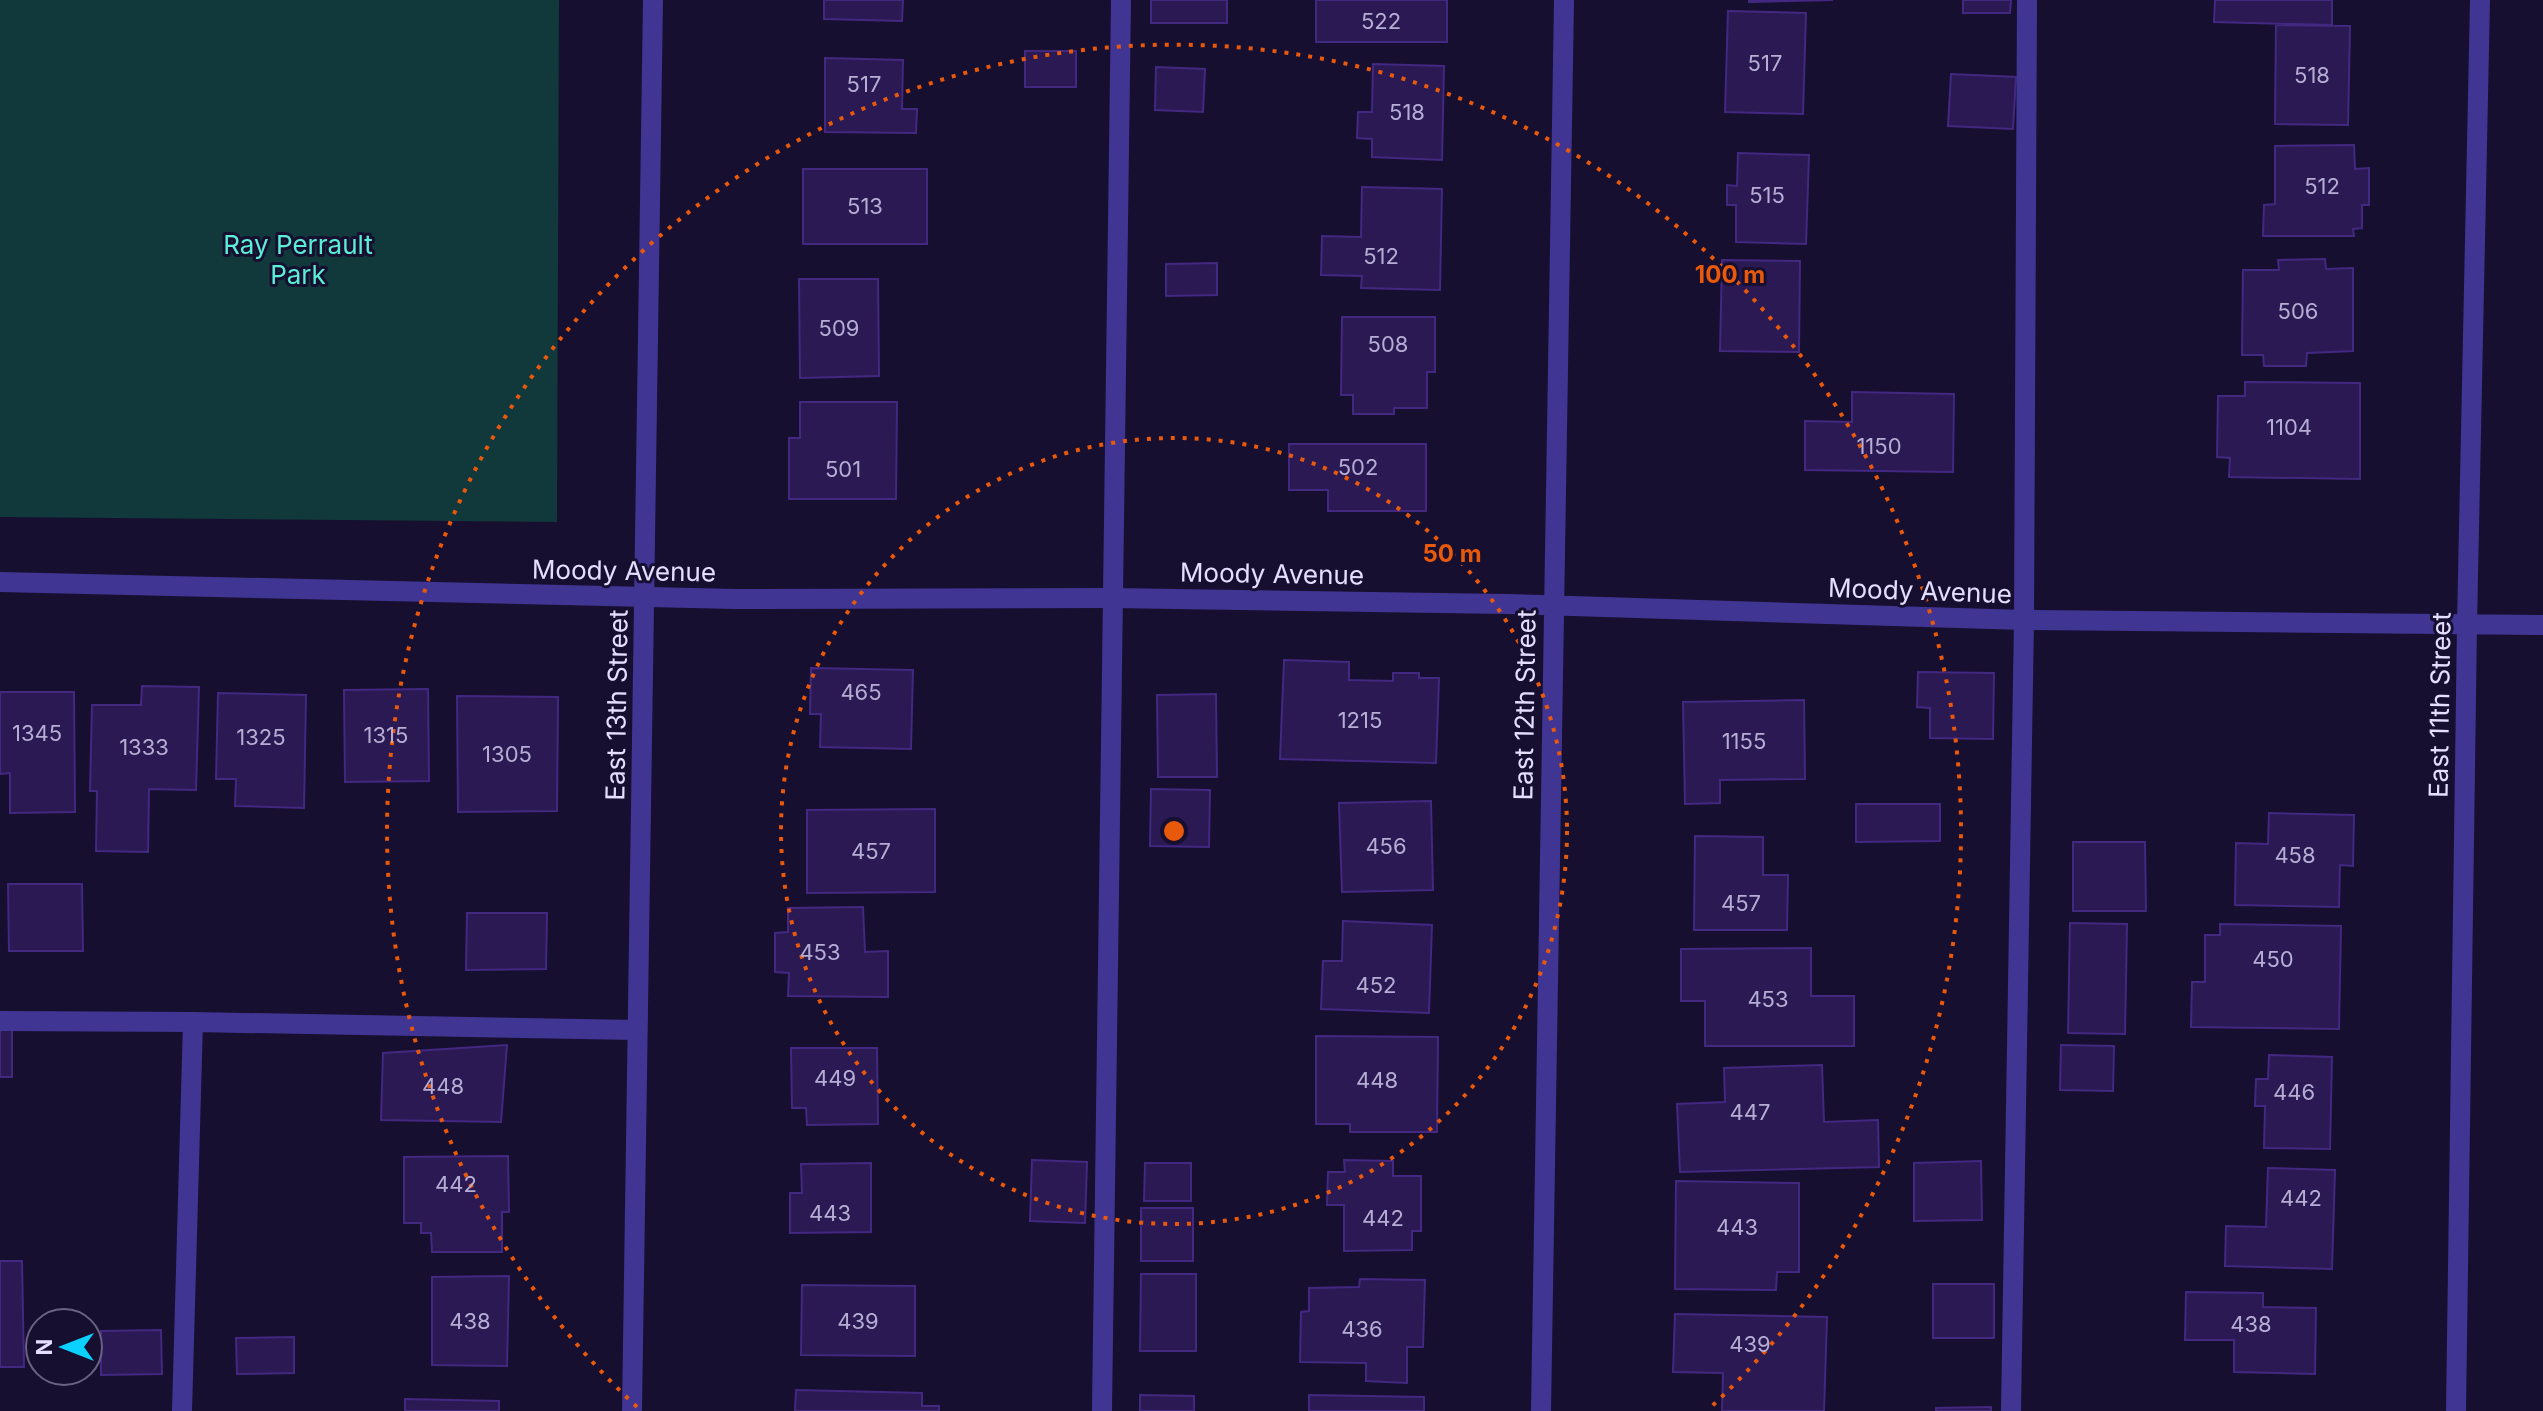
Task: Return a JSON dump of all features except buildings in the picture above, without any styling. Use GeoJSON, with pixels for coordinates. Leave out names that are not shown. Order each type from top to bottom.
{"type":"FeatureCollection","features":[{"type":"Feature","properties":{"kind":"street","name":"East 13th Street"},"geometry":{"type":"LineString","coordinates":[[632,1411],[653,0]]}},
{"type":"Feature","properties":{"kind":"street"},"geometry":{"type":"LineString","coordinates":[[1102,1411],[1121,0]]}},
{"type":"Feature","properties":{"kind":"street","name":"East 12th Street"},"geometry":{"type":"LineString","coordinates":[[1541,1411],[1564,0]]}},
{"type":"Feature","properties":{"kind":"street"},"geometry":{"type":"LineString","coordinates":[[2011,1411],[2024,620],[2027,0]]}},
{"type":"Feature","properties":{"kind":"street","name":"East 11th Street"},"geometry":{"type":"LineString","coordinates":[[2456,1411],[2480,0]]}},
{"type":"Feature","properties":{"kind":"street","name":"Moody Avenue"},"geometry":{"type":"LineString","coordinates":[[0,582],[645,597],[1112,598],[1553,605],[2024,620],[2543,625]]}},
{"type":"Feature","properties":{"kind":"street"},"geometry":{"type":"LineString","coordinates":[[0,1021],[637,1030]]}},
{"type":"Feature","properties":{"kind":"street"},"geometry":{"type":"LineString","coordinates":[[182,1411],[193,1022]]}},
{"type":"Feature","properties":{"kind":"green space","name":"Ray Perrault Park"},"geometry":{"type":"Polygon","coordinates":[[[0,0],[559,0],[557,522],[0,517],[0,0]]]}}]}
